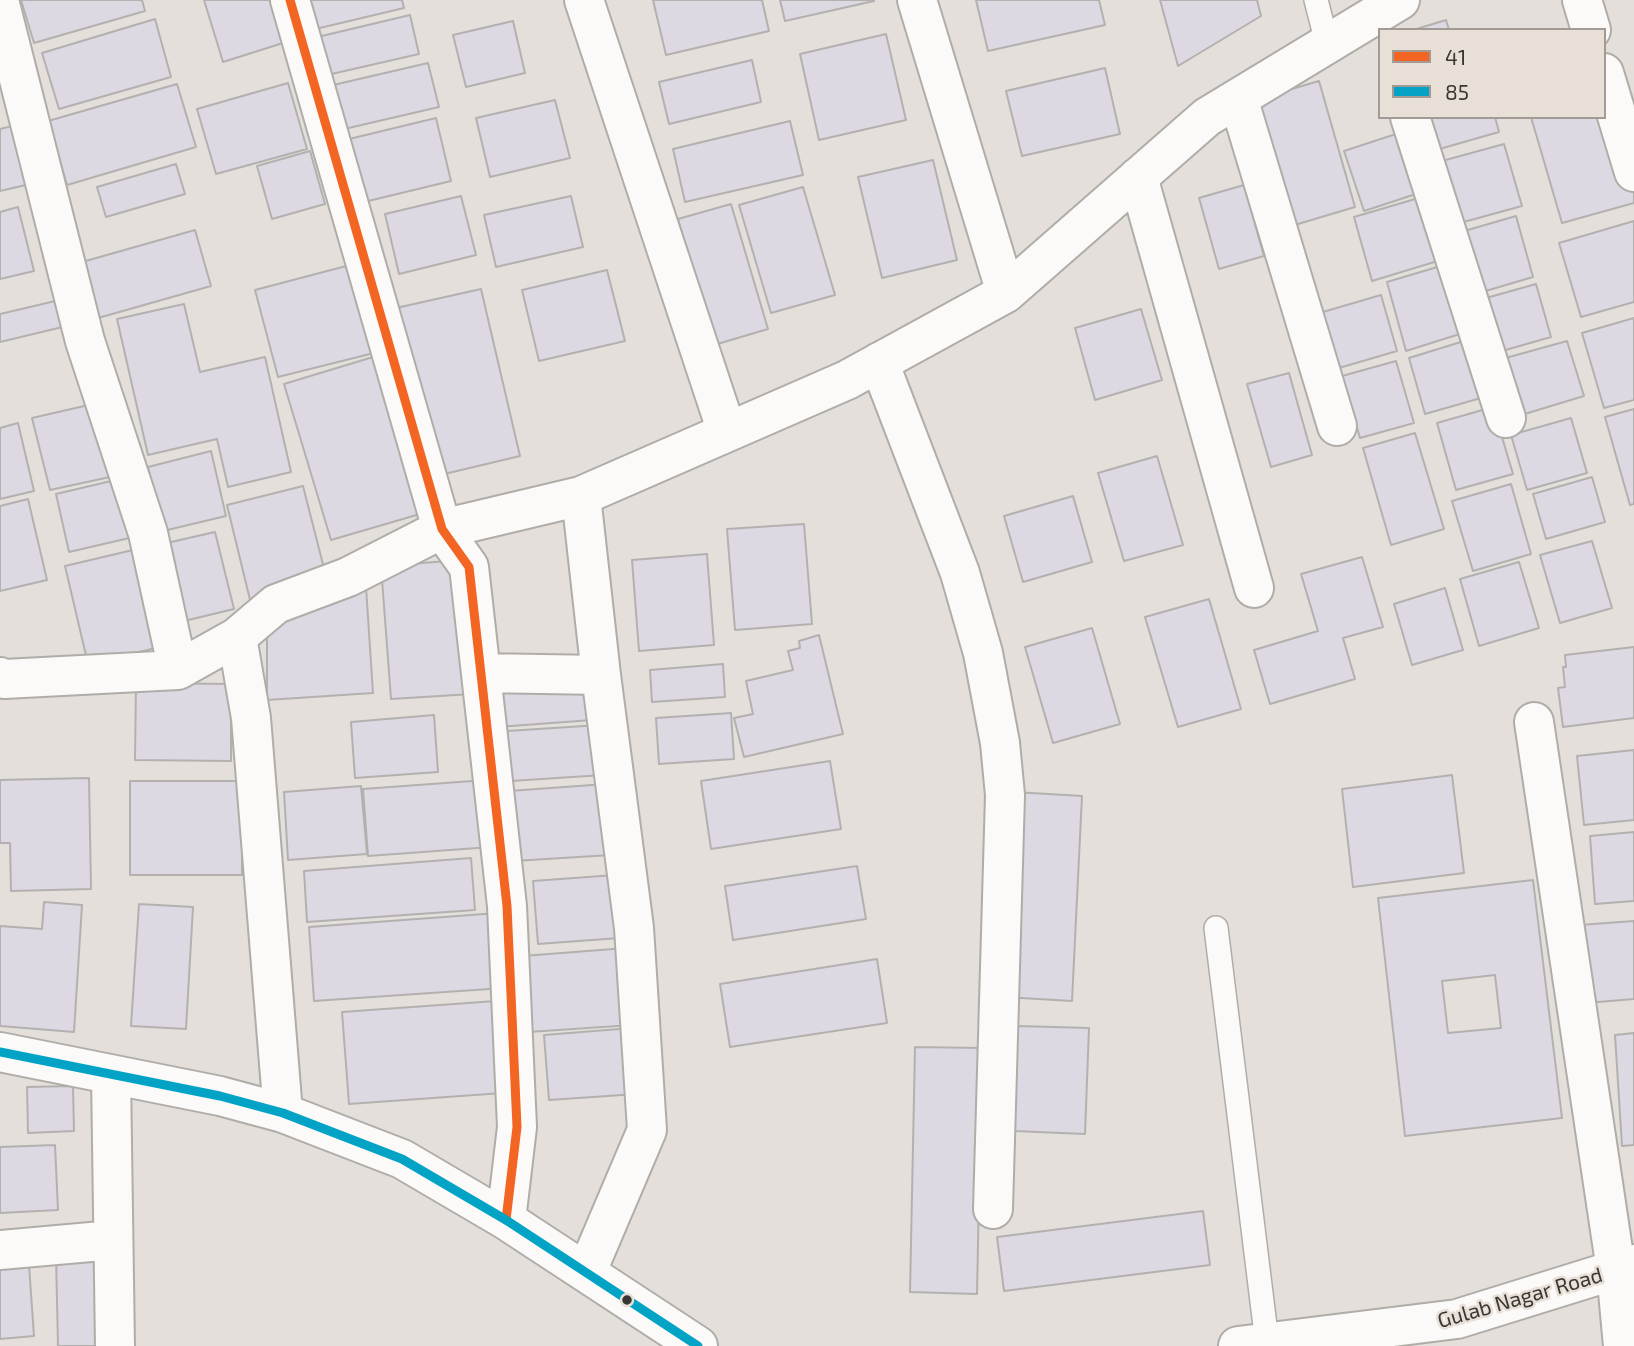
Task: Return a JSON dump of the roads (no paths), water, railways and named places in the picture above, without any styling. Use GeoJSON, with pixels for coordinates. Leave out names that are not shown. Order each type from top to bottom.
{"type":"FeatureCollection","features":[{"type":"Feature","properties":{"kind":"street"},"geometry":{"type":"LineString","coordinates":[[290,0],[442,530],[469,567],[508,933],[517,1127],[506,1220]]}},
{"type":"Feature","properties":{"kind":"street"},"geometry":{"type":"LineString","coordinates":[[584,0],[726,432]]}},
{"type":"Feature","properties":{"kind":"street"},"geometry":{"type":"LineString","coordinates":[[917,0],[1006,293]]}},
{"type":"Feature","properties":{"kind":"street"},"geometry":{"type":"LineString","coordinates":[[1582,0],[1590,28]]}},
{"type":"Feature","properties":{"kind":"street"},"geometry":{"type":"LineString","coordinates":[[0,4],[85,341],[148,533],[178,670]]}},
{"type":"Feature","properties":{"kind":"street"},"geometry":{"type":"LineString","coordinates":[[0,677],[4,679],[178,670],[237,637],[276,604],[348,577],[442,530],[581,496],[847,380],[1006,293],[1207,117],[1326,43],[1387,15]]}},
{"type":"Feature","properties":{"kind":"street"},"geometry":{"type":"LineString","coordinates":[[1606,80],[1634,172]]}},
{"type":"Feature","properties":{"kind":"street"},"geometry":{"type":"LineString","coordinates":[[1238,97],[1337,426]]}},
{"type":"Feature","properties":{"kind":"street"},"geometry":{"type":"LineString","coordinates":[[1411,119],[1506,418]]}},
{"type":"Feature","properties":{"kind":"street"},"geometry":{"type":"LineString","coordinates":[[1138,177],[1254,588]]}},
{"type":"Feature","properties":{"kind":"street"},"geometry":{"type":"LineString","coordinates":[[879,362],[960,573],[983,653],[1000,743],[1005,795],[993,1209]]}},
{"type":"Feature","properties":{"kind":"street"},"geometry":{"type":"LineString","coordinates":[[581,496],[634,928],[647,1130],[587,1272]]}},
{"type":"Feature","properties":{"kind":"street"},"geometry":{"type":"LineString","coordinates":[[237,637],[251,718],[283,1113]]}},
{"type":"Feature","properties":{"kind":"street"},"geometry":{"type":"LineString","coordinates":[[482,673],[601,675]]}},
{"type":"Feature","properties":{"kind":"street"},"geometry":{"type":"LineString","coordinates":[[1534,722],[1625,1267],[1623,1346]]}},
{"type":"Feature","properties":{"kind":"street"},"geometry":{"type":"LineString","coordinates":[[0,1052],[220,1096],[283,1113],[402,1159],[506,1220],[698,1346]]}},
{"type":"Feature","properties":{"kind":"street"},"geometry":{"type":"LineString","coordinates":[[111,1075],[115,1346]]}},
{"type":"Feature","properties":{"kind":"street"},"geometry":{"type":"LineString","coordinates":[[0,1250],[114,1240]]}},
{"type":"Feature","properties":{"kind":"street","name":"Gulab Nagar Road"},"geometry":{"type":"LineString","coordinates":[[1252,1344],[1417,1336],[1457,1319],[1625,1267]]}},
{"type":"Feature","properties":{"kind":"lane"},"geometry":{"type":"LineString","coordinates":[[1316,0],[1326,43]]}},
{"type":"Feature","properties":{"kind":"lane"},"geometry":{"type":"LineString","coordinates":[[1216,928],[1252,1344]]}}]}
